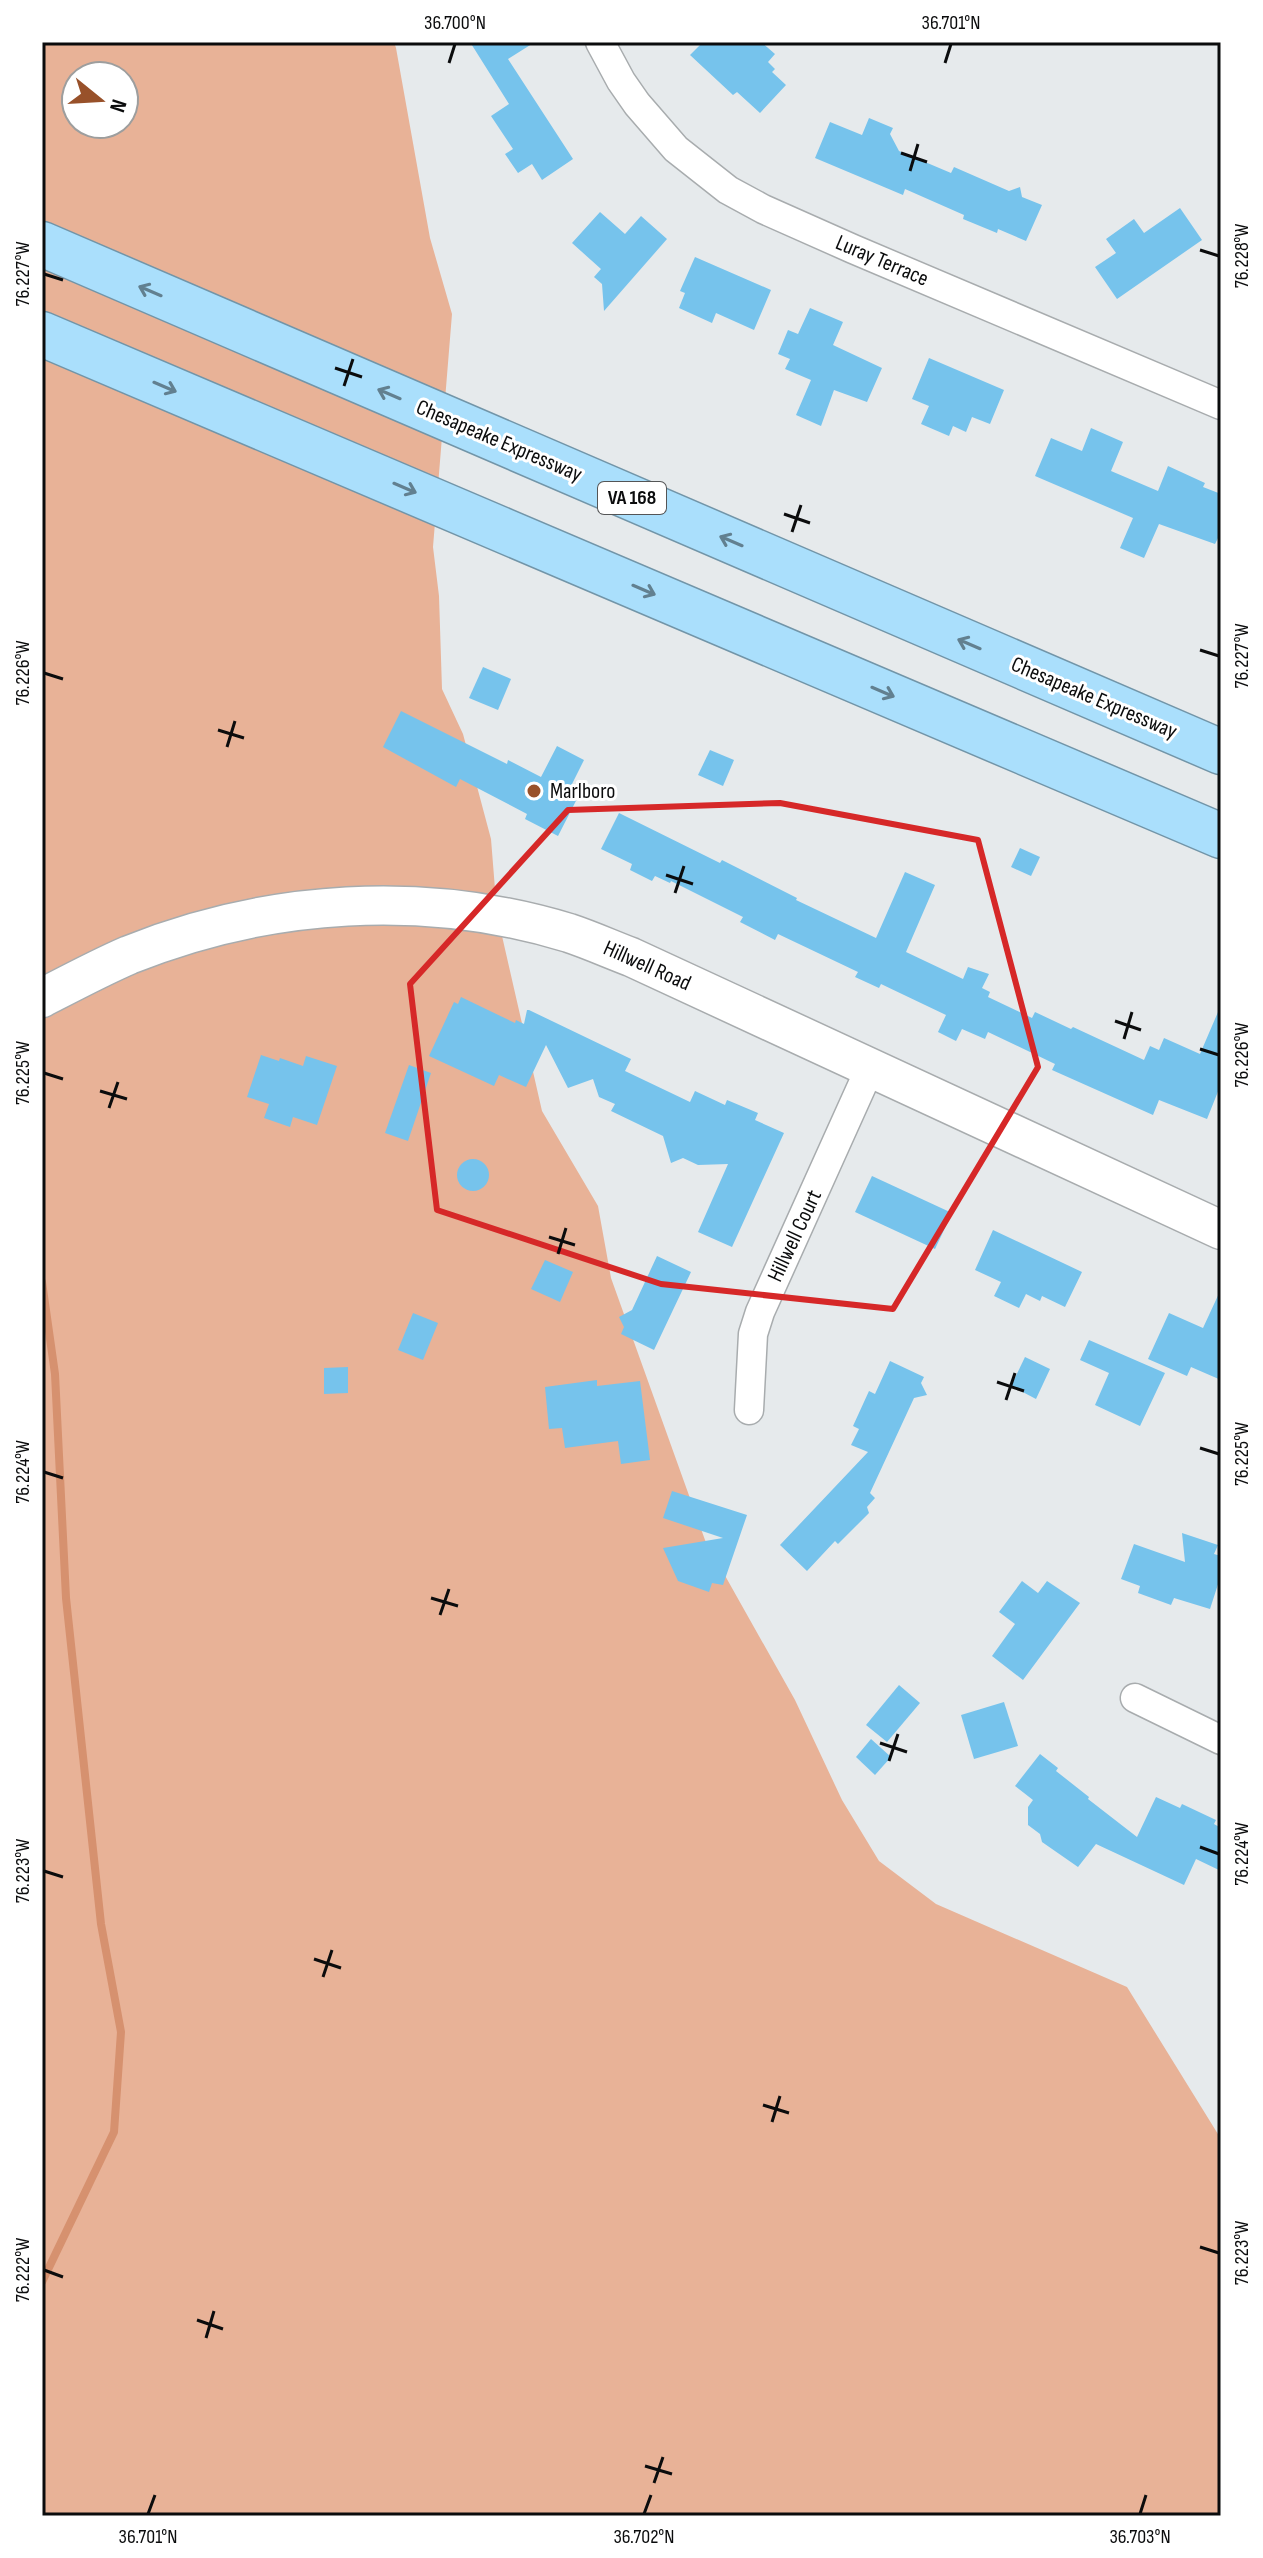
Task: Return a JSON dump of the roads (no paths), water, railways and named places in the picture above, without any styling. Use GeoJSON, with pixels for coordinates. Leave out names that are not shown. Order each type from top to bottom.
{"type":"FeatureCollection","features":[{"type":"Feature","properties":{"kind":"highway","name":"Chesapeake Expressway"},"geometry":{"type":"LineString","coordinates":[[42,244],[1221,752]]}},
{"type":"Feature","properties":{"kind":"highway"},"geometry":{"type":"LineString","coordinates":[[42,334],[1221,836]]}},
{"type":"Feature","properties":{"kind":"street","name":"Luray Terrace"},"geometry":{"type":"LineString","coordinates":[[600,42],[637,104],[676,149],[728,190],[853,249],[1221,405]]}},
{"type":"Feature","properties":{"kind":"street","name":"Hillwell Road"},"geometry":{"type":"LineString","coordinates":[[42,998],[97,969],[170,940],[228,923],[304,909],[417,906],[494,915],[568,933],[631,957],[1221,1230]]}},
{"type":"Feature","properties":{"kind":"street","name":"Hillwell Court"},"geometry":{"type":"LineString","coordinates":[[749,1410],[753,1334],[760,1312],[870,1068]]}},
{"type":"Feature","properties":{"kind":"street"},"geometry":{"type":"LineString","coordinates":[[1135,1698],[1221,1740]]}},
{"type":"Feature","properties":{"kind":"waterway"},"geometry":{"type":"LineString","coordinates":[[42,1282],[55,1374],[66,1598],[101,1924],[121,2032],[114,2132],[42,2282]]}},
{"type":"Feature","properties":{"kind":"place","name":"Marlboro"},"geometry":{"type":"Point","coordinates":[534,791]}}]}
